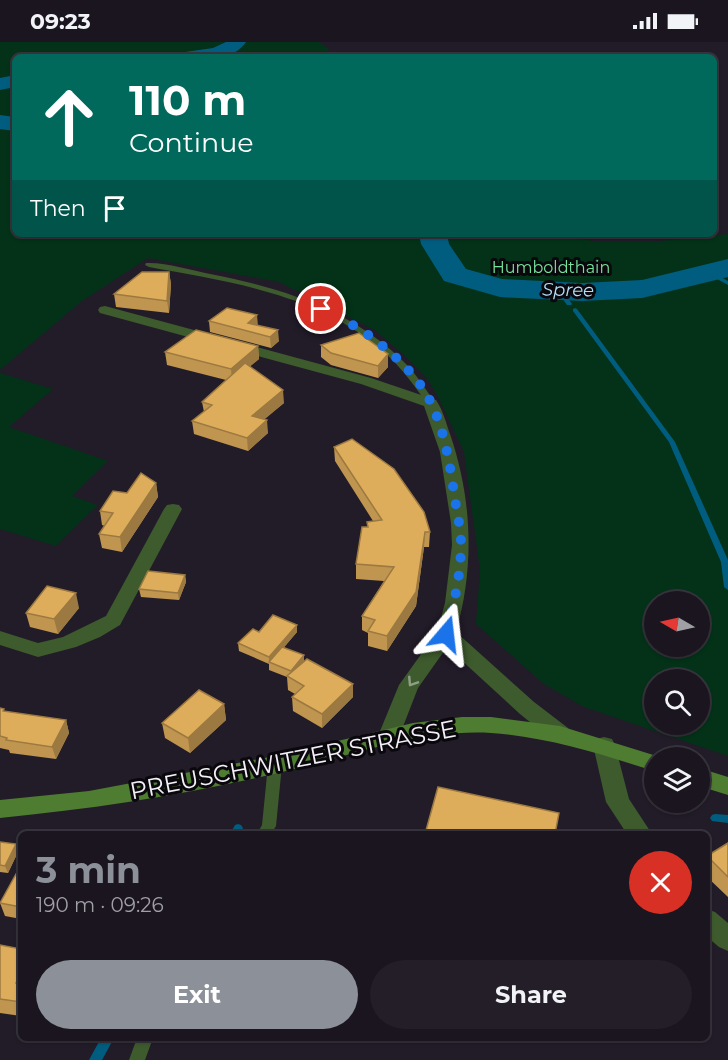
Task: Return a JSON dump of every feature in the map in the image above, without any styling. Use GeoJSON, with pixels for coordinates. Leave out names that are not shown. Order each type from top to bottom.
{"type":"FeatureCollection","features":[{"type":"Feature","properties":{"kind":"street"},"geometry":{"type":"LineString","coordinates":[[105,310],[413,394],[431,403],[448,452],[460,523],[461,545],[455,603],[446,634],[401,700],[389,736]]}},
{"type":"Feature","properties":{"kind":"street"},"geometry":{"type":"LineString","coordinates":[[0,638],[38,650],[85,636],[113,620],[173,509]]}},
{"type":"Feature","properties":{"kind":"street"},"geometry":{"type":"LineString","coordinates":[[446,634],[527,708],[561,734]]}},
{"type":"Feature","properties":{"kind":"street","name":"PREUSCHWITZER STRASSE"},"geometry":{"type":"LineString","coordinates":[[0,809],[89,800],[275,765],[389,736],[462,725],[491,725],[561,734],[644,759]]}},
{"type":"Feature","properties":{"kind":"street"},"geometry":{"type":"LineString","coordinates":[[604,745],[618,802],[638,831]]}},
{"type":"Feature","properties":{"kind":"street"},"geometry":{"type":"LineString","coordinates":[[710,780],[728,786]]}},
{"type":"Feature","properties":{"kind":"street"},"geometry":{"type":"LineString","coordinates":[[710,923],[728,939]]}},
{"type":"Feature","properties":{"kind":"lane"},"geometry":{"type":"LineString","coordinates":[[149,265],[266,287],[337,316],[364,332],[393,357],[418,382],[431,403]]}},
{"type":"Feature","properties":{"kind":"lane"},"geometry":{"type":"LineString","coordinates":[[266,831],[275,765]]}},
{"type":"Feature","properties":{"kind":"lane"},"geometry":{"type":"LineString","coordinates":[[136,1060],[144,1041]]}},
{"type":"Feature","properties":{"kind":"green space","name":"Humboldthain"},"geometry":{"type":"Polygon","coordinates":[[[0,42],[319,42],[328,48],[329,54],[12,54],[12,237],[574,237],[593,241],[660,241],[717,237],[717,235],[728,234],[728,756],[710,750],[710,747],[702,747],[666,735],[710,735],[710,669],[644,669],[644,727],[584,707],[544,684],[476,624],[480,570],[464,452],[429,381],[375,330],[279,282],[148,258],[82,301],[0,370],[0,42]]]}},
{"type":"Feature","properties":{"kind":"green space"},"geometry":{"type":"Polygon","coordinates":[[[0,373],[53,389],[9,427],[108,461],[72,496],[98,505],[56,546],[0,529],[0,373]]]}},
{"type":"Feature","properties":{"kind":"building"},"geometry":{"type":"Polygon","coordinates":[[[142,272],[169,272],[167,301],[114,294],[142,272]]]}},
{"type":"Feature","properties":{"kind":"building"},"geometry":{"type":"Polygon","coordinates":[[[227,308],[257,315],[248,323],[278,330],[270,337],[209,321],[227,308]]]}},
{"type":"Feature","properties":{"kind":"building"},"geometry":{"type":"Polygon","coordinates":[[[196,330],[258,346],[231,369],[165,352],[196,330]]]}},
{"type":"Feature","properties":{"kind":"building"},"geometry":{"type":"Polygon","coordinates":[[[359,333],[388,354],[378,366],[331,353],[321,345],[359,333]]]}},
{"type":"Feature","properties":{"kind":"building"},"geometry":{"type":"Polygon","coordinates":[[[245,363],[283,390],[252,416],[267,420],[247,438],[192,421],[212,405],[202,402],[245,363]]]}},
{"type":"Feature","properties":{"kind":"building"},"geometry":{"type":"Polygon","coordinates":[[[352,439],[394,469],[424,512],[430,532],[425,532],[416,592],[387,636],[368,631],[375,620],[362,616],[394,567],[356,564],[362,527],[368,527],[367,522],[382,520],[334,447],[352,439]]]}},
{"type":"Feature","properties":{"kind":"building"},"geometry":{"type":"Polygon","coordinates":[[[141,473],[156,483],[120,537],[99,534],[113,513],[100,511],[113,491],[127,493],[141,473]]]}},
{"type":"Feature","properties":{"kind":"building"},"geometry":{"type":"Polygon","coordinates":[[[148,571],[185,575],[178,593],[139,589],[148,571]]]}},
{"type":"Feature","properties":{"kind":"building"},"geometry":{"type":"Polygon","coordinates":[[[47,586],[76,593],[54,619],[26,613],[47,586]]]}},
{"type":"Feature","properties":{"kind":"building"},"geometry":{"type":"Polygon","coordinates":[[[273,615],[297,625],[269,657],[238,643],[253,629],[259,632],[273,615]]]}},
{"type":"Feature","properties":{"kind":"building"},"geometry":{"type":"Polygon","coordinates":[[[282,647],[304,655],[291,671],[269,662],[282,647]]]}},
{"type":"Feature","properties":{"kind":"building"},"geometry":{"type":"Polygon","coordinates":[[[307,659],[353,684],[322,714],[292,697],[304,686],[287,676],[307,659]]]}},
{"type":"Feature","properties":{"kind":"building"},"geometry":{"type":"Polygon","coordinates":[[[199,690],[224,704],[188,738],[162,723],[199,690]]]}},
{"type":"Feature","properties":{"kind":"building"},"geometry":{"type":"Polygon","coordinates":[[[0,708],[4,709],[3,711],[66,720],[52,747],[6,740],[7,738],[0,736],[0,708]]]}},
{"type":"Feature","properties":{"kind":"building"},"geometry":{"type":"Polygon","coordinates":[[[438,787],[559,813],[556,831],[426,831],[438,787]]]}},
{"type":"Feature","properties":{"kind":"building"},"geometry":{"type":"Polygon","coordinates":[[[0,842],[16,844],[5,866],[0,865],[0,842]]]}},
{"type":"Feature","properties":{"kind":"building"},"geometry":{"type":"Polygon","coordinates":[[[728,843],[728,877],[710,859],[710,854],[728,843]]]}},
{"type":"Feature","properties":{"kind":"building"},"geometry":{"type":"Polygon","coordinates":[[[18,870],[18,906],[0,903],[18,870]]]}},
{"type":"Feature","properties":{"kind":"building"},"geometry":{"type":"Polygon","coordinates":[[[0,945],[18,948],[16,983],[18,983],[18,1002],[0,999],[0,945]]]}},
{"type":"Feature","properties":{"kind":"waterway","name":"Spree"},"geometry":{"type":"LineString","coordinates":[[210,54],[226,50],[237,42]]}},
{"type":"Feature","properties":{"kind":"waterway","name":"Spree"},"geometry":{"type":"LineString","coordinates":[[0,84],[12,82]]}},
{"type":"Feature","properties":{"kind":"waterway","name":"Spree"},"geometry":{"type":"LineString","coordinates":[[0,122],[12,124]]}},
{"type":"Feature","properties":{"kind":"waterway","name":"Spree"},"geometry":{"type":"LineString","coordinates":[[434,237],[435,244],[455,275],[500,288],[582,292],[642,289],[728,268]]}},
{"type":"Feature","properties":{"kind":"waterway"},"geometry":{"type":"LineString","coordinates":[[710,273],[728,283]]}},
{"type":"Feature","properties":{"kind":"waterway"},"geometry":{"type":"LineString","coordinates":[[560,291],[569,304]]}},
{"type":"Feature","properties":{"kind":"waterway"},"geometry":{"type":"LineString","coordinates":[[575,310],[672,442],[725,562],[728,587]]}},
{"type":"Feature","properties":{"kind":"waterway"},"geometry":{"type":"LineString","coordinates":[[715,818],[728,819]]}},
{"type":"Feature","properties":{"kind":"waterway"},"geometry":{"type":"LineString","coordinates":[[95,1060],[106,1041]]}},
{"type":"Feature","properties":{"kind":"route"},"geometry":{"type":"LineString","coordinates":[[321,309],[364,332],[418,382],[431,403],[448,452],[460,523],[461,545],[455,603],[446,634]]}}]}
